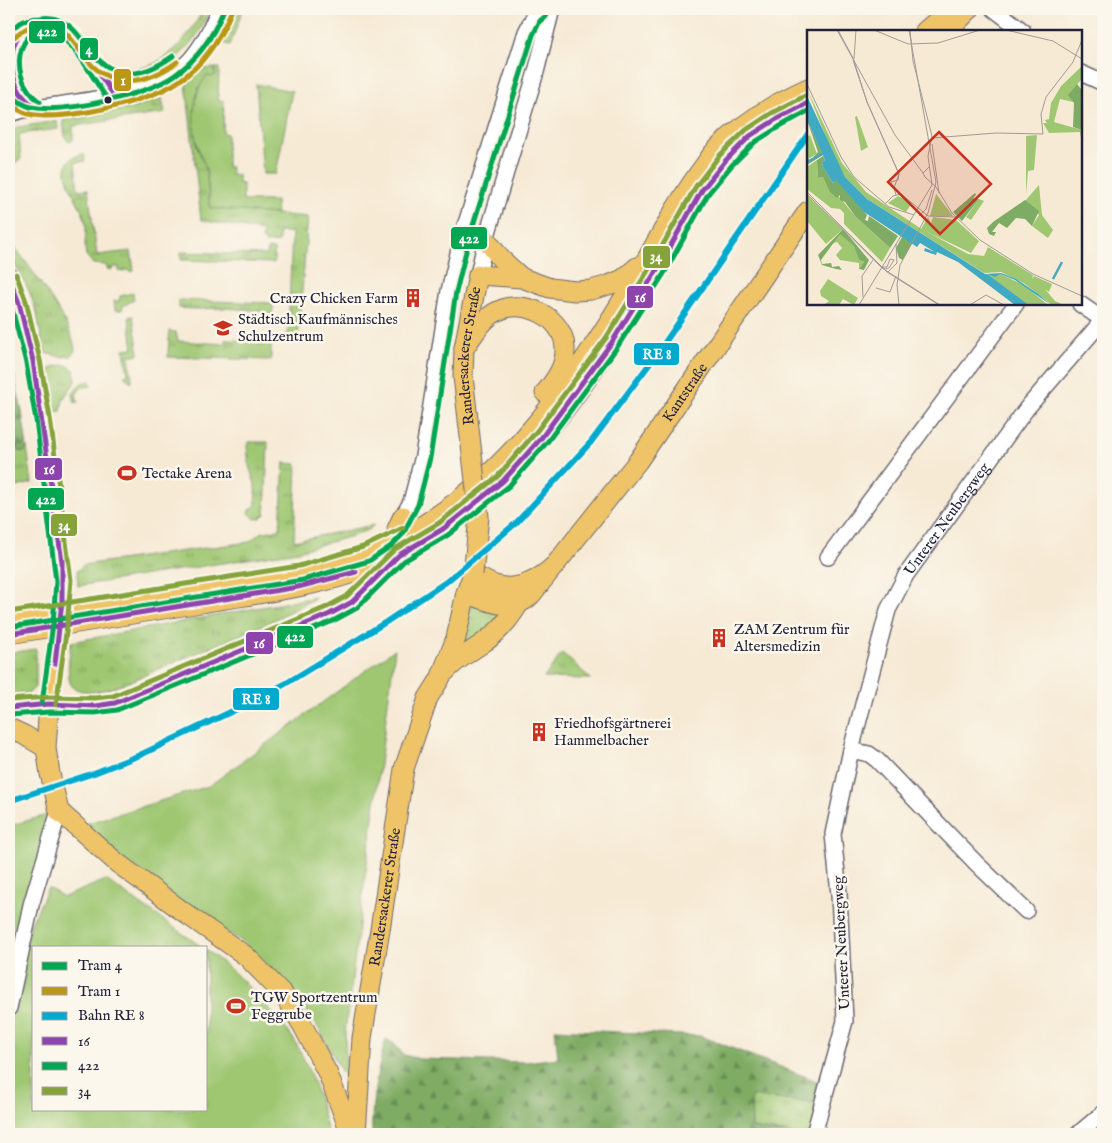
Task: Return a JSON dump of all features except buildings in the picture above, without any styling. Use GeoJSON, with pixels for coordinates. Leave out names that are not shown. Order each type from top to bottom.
{"type":"FeatureCollection","features":[{"type":"Feature","properties":{"kind":"main road"},"geometry":{"type":"LineString","coordinates":[[926,30],[951,9]]}},
{"type":"Feature","properties":{"kind":"main road"},"geometry":{"type":"LineString","coordinates":[[949,30],[970,9]]}},
{"type":"Feature","properties":{"kind":"main road"},"geometry":{"type":"LineString","coordinates":[[9,634],[205,596],[301,573],[366,554],[394,542],[449,508],[500,463],[536,423],[580,366],[624,298],[693,180],[717,148],[747,122],[774,104],[804,101]]}},
{"type":"Feature","properties":{"kind":"main road"},"geometry":{"type":"LineString","coordinates":[[9,620],[205,596],[298,587],[345,576],[399,555],[443,529],[503,481],[542,437],[612,342],[658,268],[702,190],[726,160],[750,136],[804,101]]}},
{"type":"Feature","properties":{"kind":"main road","name":"Kantstraße"},"geometry":{"type":"LineString","coordinates":[[435,686],[452,663],[468,651],[481,645],[501,628],[518,605],[531,596],[638,461],[807,212]]}},
{"type":"Feature","properties":{"kind":"main road"},"geometry":{"type":"LineString","coordinates":[[486,239],[501,259],[522,278]]}},
{"type":"Feature","properties":{"kind":"main road"},"geometry":{"type":"LineString","coordinates":[[478,275],[522,278],[550,288],[575,291],[591,290],[623,280],[649,256]]}},
{"type":"Feature","properties":{"kind":"main road","name":"Randersackerer Straße"},"geometry":{"type":"LineString","coordinates":[[356,1134],[362,1038],[404,769],[435,686],[456,638],[466,593],[473,574],[479,517],[463,376],[464,348],[478,275]]}},
{"type":"Feature","properties":{"kind":"main road"},"geometry":{"type":"LineString","coordinates":[[9,277],[19,303],[33,361],[64,582],[49,704],[46,748],[50,774],[64,816],[116,862],[246,956],[283,994],[303,1026],[328,1074],[351,1134]]}},
{"type":"Feature","properties":{"kind":"main road"},"geometry":{"type":"LineString","coordinates":[[366,554],[386,540],[400,522],[438,501],[510,435],[553,382],[563,365],[565,348],[562,334],[551,320],[540,311],[512,306],[498,311],[489,317],[464,348]]}},
{"type":"Feature","properties":{"kind":"main road"},"geometry":{"type":"LineString","coordinates":[[9,708],[49,704],[95,706],[115,703],[330,614],[352,602],[399,555]]}},
{"type":"Feature","properties":{"kind":"main road","name":"Kantstraße"},"geometry":{"type":"LineString","coordinates":[[473,574],[495,585],[511,587],[528,584],[542,577],[553,568]]}},
{"type":"Feature","properties":{"kind":"main road"},"geometry":{"type":"LineString","coordinates":[[466,593],[488,601],[510,606],[518,605]]}},
{"type":"Feature","properties":{"kind":"main road"},"geometry":{"type":"LineString","coordinates":[[9,728],[46,748]]}},
{"type":"Feature","properties":{"kind":"street"},"geometry":{"type":"LineString","coordinates":[[9,114],[133,91],[164,80],[188,62],[199,48],[219,9]]}},
{"type":"Feature","properties":{"kind":"street","name":"Randersackerer Straße"},"geometry":{"type":"LineString","coordinates":[[400,522],[411,502],[423,456],[449,292],[466,223],[526,32],[534,16],[542,9]]}},
{"type":"Feature","properties":{"kind":"street","name":"Randersackerer Straße"},"geometry":{"type":"LineString","coordinates":[[478,275],[486,239],[536,72],[552,9]]}},
{"type":"Feature","properties":{"kind":"street"},"geometry":{"type":"LineString","coordinates":[[994,9],[1022,30]]}},
{"type":"Feature","properties":{"kind":"street"},"geometry":{"type":"LineString","coordinates":[[1082,73],[1103,83]]}},
{"type":"Feature","properties":{"kind":"street"},"geometry":{"type":"LineString","coordinates":[[828,557],[1015,305]]}},
{"type":"Feature","properties":{"kind":"street"},"geometry":{"type":"LineString","coordinates":[[1081,305],[1103,320]]}},
{"type":"Feature","properties":{"kind":"street","name":"Unterer Neubergweg"},"geometry":{"type":"LineString","coordinates":[[814,1134],[845,1021],[839,894],[833,834],[851,750],[888,610],[906,575],[1027,408],[1103,320]]}},
{"type":"Feature","properties":{"kind":"street"},"geometry":{"type":"LineString","coordinates":[[851,750],[869,754],[876,760],[1026,912]]}},
{"type":"Feature","properties":{"kind":"street"},"geometry":{"type":"LineString","coordinates":[[9,1008],[31,905],[64,816]]}},
{"type":"Feature","properties":{"kind":"street"},"geometry":{"type":"LineString","coordinates":[[1078,1134],[1103,1112]]}},
{"type":"Feature","properties":{"kind":"green space"},"geometry":{"type":"Polygon","coordinates":[[[203,9],[211,9],[199,32],[183,52],[163,68],[140,80],[140,77],[126,77],[110,72],[114,65],[128,69],[142,68],[156,63],[168,55],[189,33],[203,9]]]}},
{"type":"Feature","properties":{"kind":"green space"},"geometry":{"type":"Polygon","coordinates":[[[238,9],[243,9],[230,45],[222,43],[238,9]]]}},
{"type":"Feature","properties":{"kind":"green space"},"geometry":{"type":"Polygon","coordinates":[[[215,68],[215,77],[198,88],[194,127],[197,147],[206,168],[210,208],[308,217],[298,338],[288,336],[292,232],[279,232],[279,242],[265,243],[266,240],[262,240],[263,231],[201,220],[186,83],[201,69],[215,68]]]}},
{"type":"Feature","properties":{"kind":"green space"},"geometry":{"type":"Polygon","coordinates":[[[215,68],[219,68],[218,100],[224,101],[223,133],[227,134],[227,167],[231,167],[231,175],[238,175],[238,183],[243,184],[243,201],[276,201],[277,214],[210,208],[206,169],[194,129],[194,110],[201,84],[206,76],[215,76],[215,68]]]}},
{"type":"Feature","properties":{"kind":"green space"},"geometry":{"type":"Polygon","coordinates":[[[256,84],[292,91],[276,174],[263,174],[256,84]]]}},
{"type":"Feature","properties":{"kind":"green space"},"geometry":{"type":"Polygon","coordinates":[[[162,98],[165,113],[73,126],[73,140],[69,142],[65,138],[63,120],[133,108],[162,98]]]}},
{"type":"Feature","properties":{"kind":"green space"},"geometry":{"type":"Polygon","coordinates":[[[57,121],[58,129],[19,134],[21,159],[16,162],[9,160],[9,130],[57,121]]]}},
{"type":"Feature","properties":{"kind":"green space"},"geometry":{"type":"Polygon","coordinates":[[[84,154],[85,161],[75,163],[78,190],[88,189],[97,255],[131,251],[134,271],[119,271],[119,267],[113,267],[112,270],[107,269],[106,265],[93,264],[86,255],[85,220],[68,182],[66,173],[67,164],[73,158],[84,154]]]}},
{"type":"Feature","properties":{"kind":"green space"},"geometry":{"type":"Polygon","coordinates":[[[9,239],[48,293],[67,325],[75,350],[71,356],[63,357],[44,353],[37,314],[30,293],[9,256],[9,239]]]}},
{"type":"Feature","properties":{"kind":"green space"},"geometry":{"type":"Polygon","coordinates":[[[268,249],[274,249],[274,263],[181,260],[181,252],[267,255],[268,249]]]}},
{"type":"Feature","properties":{"kind":"green space"},"geometry":{"type":"Polygon","coordinates":[[[133,293],[134,300],[123,306],[122,310],[115,310],[114,301],[119,301],[120,296],[133,293]]]}},
{"type":"Feature","properties":{"kind":"green space"},"geometry":{"type":"Polygon","coordinates":[[[179,300],[273,303],[272,326],[265,325],[261,311],[227,308],[179,308],[179,300]]]}},
{"type":"Feature","properties":{"kind":"green space"},"geometry":{"type":"Polygon","coordinates":[[[133,316],[139,354],[129,356],[132,381],[130,381],[124,376],[128,375],[124,349],[133,348],[129,317],[133,316]]]}},
{"type":"Feature","properties":{"kind":"green space"},"geometry":{"type":"Polygon","coordinates":[[[169,331],[176,332],[178,341],[224,344],[225,340],[271,341],[271,360],[168,357],[169,331]]]}},
{"type":"Feature","properties":{"kind":"green space"},"geometry":{"type":"Polygon","coordinates":[[[9,352],[22,412],[32,483],[9,489],[9,352]]]}},
{"type":"Feature","properties":{"kind":"green space"},"geometry":{"type":"Polygon","coordinates":[[[9,352],[22,412],[27,449],[24,452],[19,451],[9,437],[9,352]]]}},
{"type":"Feature","properties":{"kind":"green space"},"geometry":{"type":"Polygon","coordinates":[[[63,365],[74,370],[76,381],[63,399],[61,411],[53,412],[48,373],[52,367],[63,365]]]}},
{"type":"Feature","properties":{"kind":"green space"},"geometry":{"type":"Polygon","coordinates":[[[90,381],[91,386],[81,388],[76,394],[78,402],[75,403],[73,394],[81,383],[90,381]]]}},
{"type":"Feature","properties":{"kind":"green space"},"geometry":{"type":"Polygon","coordinates":[[[249,442],[268,442],[265,514],[261,518],[255,519],[248,512],[256,505],[255,484],[249,466],[247,446],[249,442]]]}},
{"type":"Feature","properties":{"kind":"green space"},"geometry":{"type":"Polygon","coordinates":[[[284,463],[297,464],[294,541],[374,525],[370,529],[352,536],[298,551],[78,586],[77,571],[83,565],[249,542],[260,533],[280,529],[284,463]]]}},
{"type":"Feature","properties":{"kind":"green space"},"geometry":{"type":"Polygon","coordinates":[[[316,597],[263,625],[121,685],[91,692],[73,687],[69,679],[71,642],[316,597]]]}},
{"type":"Feature","properties":{"kind":"green space"},"geometry":{"type":"Polygon","coordinates":[[[472,603],[497,609],[505,616],[462,647],[472,603]]]}},
{"type":"Feature","properties":{"kind":"green space"},"geometry":{"type":"Polygon","coordinates":[[[36,649],[36,686],[24,696],[9,701],[9,653],[36,649]]]}},
{"type":"Feature","properties":{"kind":"green space"},"geometry":{"type":"Polygon","coordinates":[[[395,649],[345,1031],[346,1080],[318,1027],[290,987],[243,942],[192,909],[120,857],[85,824],[209,786],[395,649]]]}},
{"type":"Feature","properties":{"kind":"green space"},"geometry":{"type":"Polygon","coordinates":[[[562,653],[591,679],[544,678],[562,653]]]}},
{"type":"Feature","properties":{"kind":"green space"},"geometry":{"type":"Polygon","coordinates":[[[54,813],[9,985],[9,826],[54,813]]]}},
{"type":"Feature","properties":{"kind":"green space","name":"TGW Sportzentrum Feggrube"},"geometry":{"type":"Polygon","coordinates":[[[106,880],[201,946],[32,946],[32,1110],[208,1110],[208,952],[226,965],[253,991],[292,1037],[300,1051],[319,1098],[328,1134],[9,1134],[9,1015],[30,926],[48,888],[64,897],[106,880]]]}},
{"type":"Feature","properties":{"kind":"green space"},"geometry":{"type":"Polygon","coordinates":[[[555,1029],[701,1036],[819,1082],[824,1069],[831,1072],[822,1104],[751,1096],[752,1128],[791,1134],[372,1134],[375,1086],[386,1039],[394,1044],[404,1055],[420,1059],[526,1062],[558,1058],[555,1029]]]}},
{"type":"Feature","properties":{"kind":"green space"},"geometry":{"type":"Polygon","coordinates":[[[750,1096],[822,1104],[814,1134],[791,1134],[752,1128],[750,1096]]]}},
{"type":"Feature","properties":{"kind":"tram line","name":"4"},"geometry":{"type":"LineString","coordinates":[[9,93],[16,100],[31,107],[63,108],[105,101],[145,89],[175,75],[191,62],[210,37],[224,9]]}},
{"type":"Feature","properties":{"kind":"tram line","name":"1"},"geometry":{"type":"LineString","coordinates":[[9,103],[18,110],[29,114],[44,116],[63,115],[84,113],[128,103],[166,89],[188,74],[204,59],[222,32],[231,12]]}},
{"type":"Feature","properties":{"kind":"tram line","name":"4"},"geometry":{"type":"LineString","coordinates":[[9,32],[27,20],[45,17],[57,19],[72,28],[99,60],[118,72],[129,73],[150,69],[173,56]]}},
{"type":"Feature","properties":{"kind":"tram line","name":"1"},"geometry":{"type":"LineString","coordinates":[[14,37],[25,29],[38,25],[55,27],[62,30],[73,40],[88,61],[98,71],[120,80],[143,79],[155,75],[177,62]]}},
{"type":"Feature","properties":{"kind":"transit line","name":"422"},"geometry":{"type":"LineString","coordinates":[[10,627],[303,580],[369,561],[391,546],[403,534],[418,505],[430,458],[456,292],[470,235],[533,35],[540,21],[547,15]]}},
{"type":"Feature","properties":{"kind":"transit line","name":"34"},"geometry":{"type":"LineString","coordinates":[[9,38],[20,25],[28,20],[51,18],[64,22],[76,30],[96,53],[120,90]]}},
{"type":"Feature","properties":{"kind":"transit line","name":"16"},"geometry":{"type":"LineString","coordinates":[[36,108],[25,99],[15,83],[11,61],[15,41],[29,28],[40,25],[56,27],[65,31],[73,38],[86,53],[114,95]]}},
{"type":"Feature","properties":{"kind":"transit line","name":"422"},"geometry":{"type":"LineString","coordinates":[[40,102],[28,89],[21,75],[19,61],[22,48],[28,38],[37,32],[49,31],[62,38],[76,51],[108,100]]}},
{"type":"Feature","properties":{"kind":"transit line","name":"34"},"geometry":{"type":"LineString","coordinates":[[9,700],[113,696],[327,607],[347,596],[395,549],[439,523],[498,476],[536,432],[606,338],[652,264],[696,186],[720,155],[746,130],[772,113],[805,96]]}},
{"type":"Feature","properties":{"kind":"transit line","name":"16"},"geometry":{"type":"LineString","coordinates":[[9,708],[49,704],[95,706],[115,703],[330,614],[352,602],[399,555],[443,529],[503,481],[542,437],[612,342],[658,268],[702,190],[726,160],[750,136],[775,120],[807,104]]}},
{"type":"Feature","properties":{"kind":"transit line","name":"422"},"geometry":{"type":"LineString","coordinates":[[10,715],[49,712],[95,713],[117,710],[333,621],[357,608],[404,561],[448,535],[509,486],[548,441],[618,346],[665,272],[708,194],[732,165],[755,142],[807,112]]}},
{"type":"Feature","properties":{"kind":"transit line"},"geometry":{"type":"LineString","coordinates":[[9,801],[94,773],[140,755],[239,708],[285,684],[386,622],[446,582],[516,523],[591,442],[657,354],[807,135]]}},
{"type":"Feature","properties":{"kind":"transit line","name":"34"},"geometry":{"type":"LineString","coordinates":[[16,274],[26,301],[40,360],[50,418],[71,580],[67,626],[56,705]]}},
{"type":"Feature","properties":{"kind":"transit line","name":"16"},"geometry":{"type":"LineString","coordinates":[[9,277],[19,303],[33,361],[62,562],[62,601],[55,664]]}},
{"type":"Feature","properties":{"kind":"transit line","name":"422"},"geometry":{"type":"LineString","coordinates":[[9,297],[26,363],[36,420],[56,581],[53,624],[42,703]]}},
{"type":"Feature","properties":{"kind":"transit line","name":"34"},"geometry":{"type":"LineString","coordinates":[[9,612],[299,566],[363,547],[403,528]]}},
{"type":"Feature","properties":{"kind":"transit line","name":"16"},"geometry":{"type":"LineString","coordinates":[[9,634],[298,587],[356,572]]}},
{"type":"Feature","properties":{"kind":"place","name":"Crazy Chicken Farm"},"geometry":{"type":"Point","coordinates":[413,298]}},
{"type":"Feature","properties":{"kind":"place","name":"Städtisch Kaufmännisches Schulzentrum"},"geometry":{"type":"Point","coordinates":[223,328]}},
{"type":"Feature","properties":{"kind":"place","name":"Tectake Arena"},"geometry":{"type":"Point","coordinates":[127,473]}},
{"type":"Feature","properties":{"kind":"place","name":"ZAM Zentrum für Altersmedizin"},"geometry":{"type":"Point","coordinates":[719,638]}},
{"type":"Feature","properties":{"kind":"place","name":"Friedhofsgärtnerei Hammelbacher"},"geometry":{"type":"Point","coordinates":[539,732]}},
{"type":"Feature","properties":{"kind":"place","name":"TGW Sportzentrum Feggrube"},"geometry":{"type":"Point","coordinates":[236,1006]}}]}
